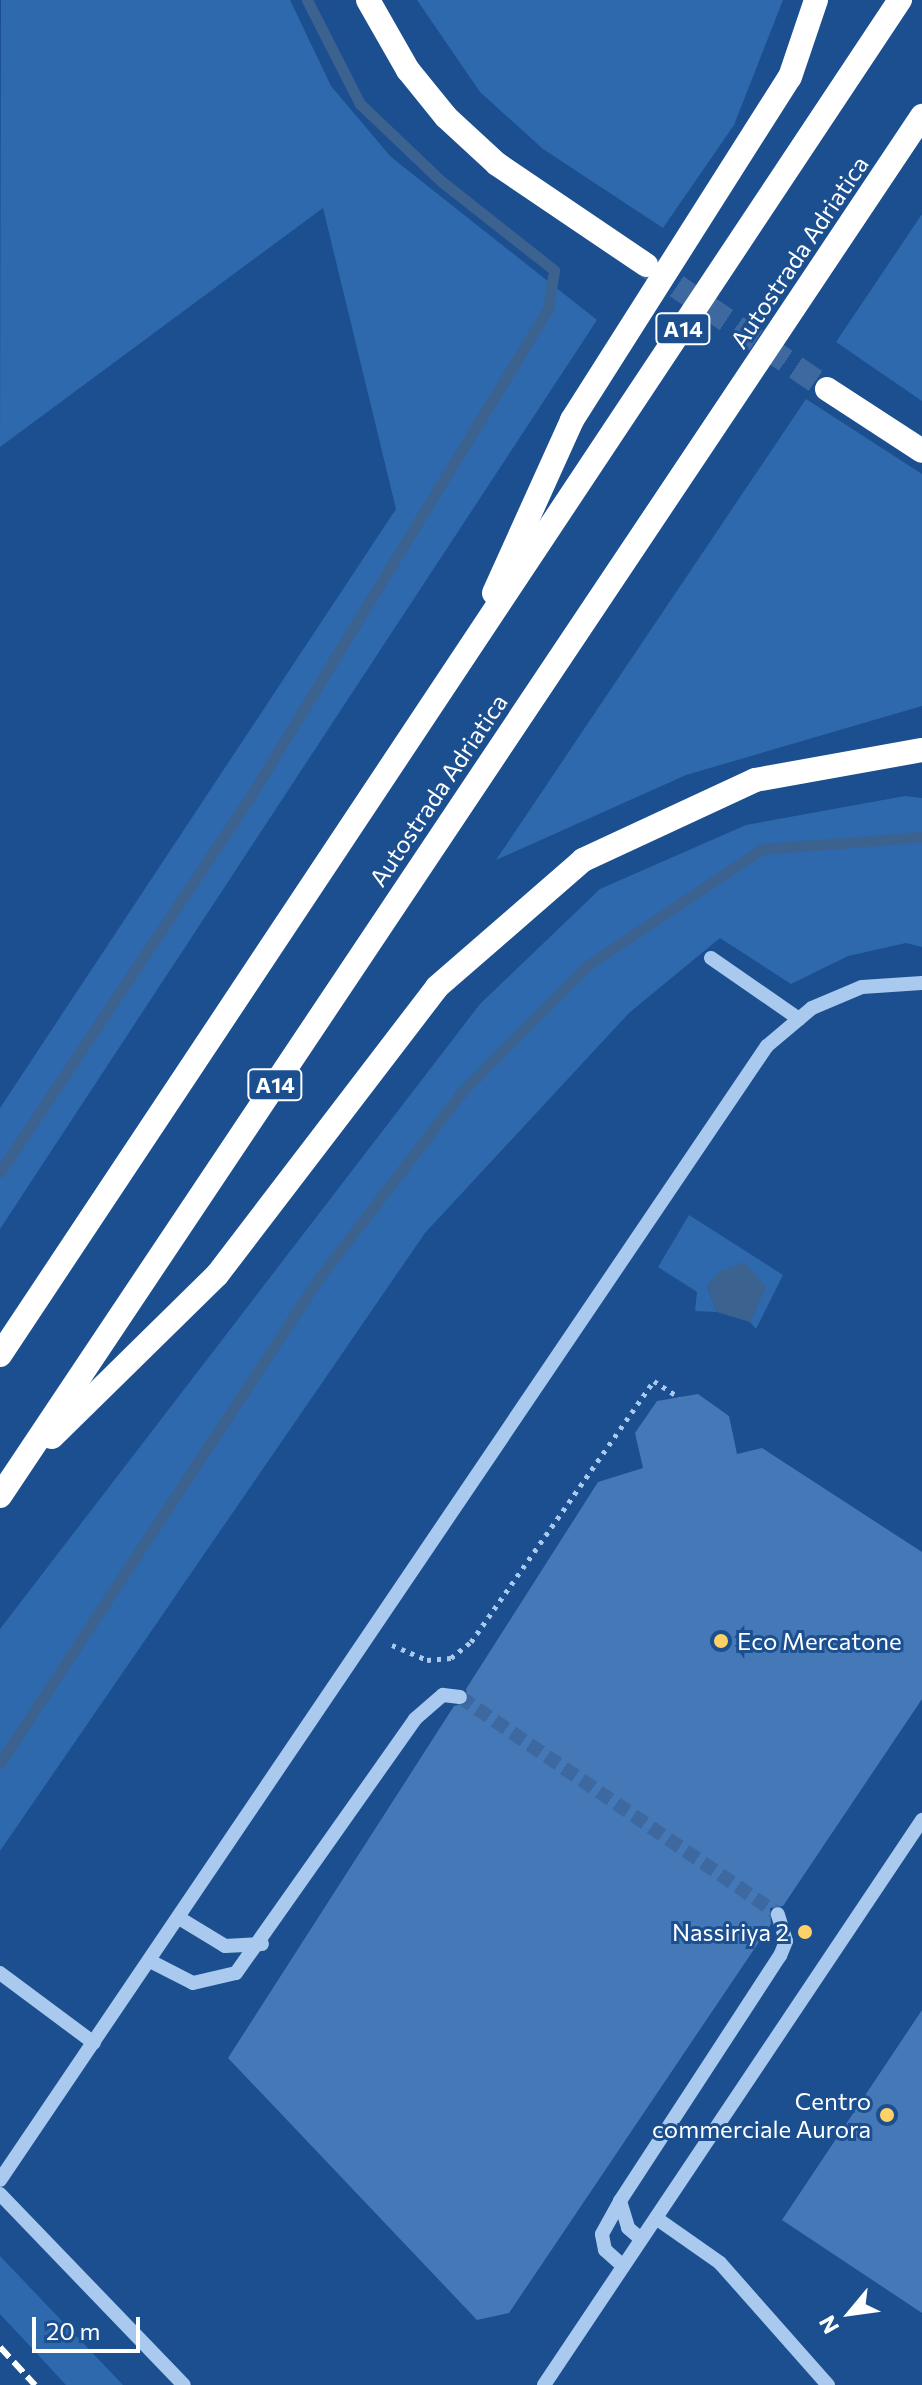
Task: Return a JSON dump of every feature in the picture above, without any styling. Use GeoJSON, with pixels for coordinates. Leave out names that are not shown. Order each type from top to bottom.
{"type":"FeatureCollection","features":[{"type":"Feature","properties":{"kind":"highway"},"geometry":{"type":"LineString","coordinates":[[368,0],[408,70],[446,117],[497,164],[646,265]]}},
{"type":"Feature","properties":{"kind":"highway"},"geometry":{"type":"LineString","coordinates":[[464,658],[572,420],[754,143],[790,77],[816,0]]}},
{"type":"Feature","properties":{"kind":"highway","name":"A14"},"geometry":{"type":"LineString","coordinates":[[0,1355],[900,0]]}},
{"type":"Feature","properties":{"kind":"highway","name":"Autostrada Adriatica"},"geometry":{"type":"LineString","coordinates":[[0,1496],[922,116]]}},
{"type":"Feature","properties":{"kind":"highway"},"geometry":{"type":"LineString","coordinates":[[827,389],[922,451]]}},
{"type":"Feature","properties":{"kind":"highway"},"geometry":{"type":"LineString","coordinates":[[16,1473],[217,1275],[437,987],[583,860],[755,780],[922,750]]}},
{"type":"Feature","properties":{"kind":"street"},"geometry":{"type":"LineString","coordinates":[[711,958],[799,1019]]}},
{"type":"Feature","properties":{"kind":"street"},"geometry":{"type":"LineString","coordinates":[[0,2180],[375,1633],[734,1089],[799,1019],[862,987],[922,983]]}},
{"type":"Feature","properties":{"kind":"street"},"geometry":{"type":"LineString","coordinates":[[150,1961],[179,1979],[208,1984],[236,1973],[262,1944],[415,1719],[443,1695],[460,1697]]}},
{"type":"Feature","properties":{"kind":"street"},"geometry":{"type":"LineString","coordinates":[[544,2385],[921,1824]]}},
{"type":"Feature","properties":{"kind":"street"},"geometry":{"type":"LineString","coordinates":[[623,2266],[605,2250],[602,2234],[620,2201],[780,1956],[786,1941],[778,1914]]}},
{"type":"Feature","properties":{"kind":"street"},"geometry":{"type":"LineString","coordinates":[[179,1918],[225,1946],[262,1944]]}},
{"type":"Feature","properties":{"kind":"street"},"geometry":{"type":"LineString","coordinates":[[0,1973],[94,2043]]}},
{"type":"Feature","properties":{"kind":"street"},"geometry":{"type":"LineString","coordinates":[[0,2194],[184,2385]]}},
{"type":"Feature","properties":{"kind":"street"},"geometry":{"type":"LineString","coordinates":[[620,2201],[628,2228],[641,2239]]}},
{"type":"Feature","properties":{"kind":"street"},"geometry":{"type":"LineString","coordinates":[[656,2218],[720,2263],[828,2385]]}},
{"type":"Feature","properties":{"kind":"path"},"geometry":{"type":"LineString","coordinates":[[375,1633],[409,1657],[451,1658],[471,1642],[654,1381],[679,1397]]}},
{"type":"Feature","properties":{"kind":"shaded area"},"geometry":{"type":"Polygon","coordinates":[[[1,0],[290,0],[331,86],[391,157],[597,320],[0,1229],[0,1108],[396,509],[323,208],[0,447],[1,0]]]}},
{"type":"Feature","properties":{"kind":"shaded area"},"geometry":{"type":"Polygon","coordinates":[[[417,0],[783,0],[734,125],[663,228],[543,149],[480,92],[417,0]]]}},
{"type":"Feature","properties":{"kind":"shaded area"},"geometry":{"type":"Polygon","coordinates":[[[922,214],[922,401],[836,342],[922,214]]]}},
{"type":"Feature","properties":{"kind":"shaded area"},"geometry":{"type":"Polygon","coordinates":[[[806,399],[922,474],[922,706],[686,775],[496,860],[806,399]]]}},
{"type":"Feature","properties":{"kind":"shaded area"},"geometry":{"type":"Polygon","coordinates":[[[905,796],[922,798],[922,947],[906,943],[848,956],[791,984],[720,938],[629,1013],[425,1233],[0,1851],[0,1629],[480,1004],[600,889],[746,825],[905,796]]]}},
{"type":"Feature","properties":{"kind":"shaded area"},"geometry":{"type":"Polygon","coordinates":[[[689,1215],[783,1275],[756,1329],[750,1322],[765,1287],[707,1285],[717,1312],[695,1311],[697,1292],[658,1267],[689,1215]]]}},
{"type":"Feature","properties":{"kind":"shaded area"},"geometry":{"type":"Polygon","coordinates":[[[744,1262],[766,1287],[750,1322],[717,1312],[707,1285],[720,1271],[744,1262]]]}},
{"type":"Feature","properties":{"kind":"shaded area"},"geometry":{"type":"Polygon","coordinates":[[[0,2256],[123,2385],[66,2385],[0,2314],[0,2256]]]}},
{"type":"Feature","properties":{"kind":"building"},"geometry":{"type":"Polygon","coordinates":[[[698,1394],[729,1416],[737,1454],[762,1448],[922,1552],[922,1699],[783,1906],[770,1908],[771,1924],[509,2313],[477,2320],[228,2058],[454,1706],[468,1702],[466,1689],[598,1482],[643,1468],[635,1433],[657,1401],[698,1394]]]}},
{"type":"Feature","properties":{"kind":"building","name":"Centro commerciale Aurora"},"geometry":{"type":"Polygon","coordinates":[[[922,2010],[922,2313],[782,2220],[922,2010]]]}},
{"type":"Feature","properties":{"kind":"waterway"},"geometry":{"type":"LineString","coordinates":[[0,1172],[247,802],[548,309],[554,270],[442,182],[360,104],[307,0]]}},
{"type":"Feature","properties":{"kind":"waterway"},"geometry":{"type":"LineString","coordinates":[[0,1763],[319,1278],[460,1094],[588,965],[762,849],[922,837]]}},
{"type":"Feature","properties":{"kind":"tunnel"},"geometry":{"type":"LineString","coordinates":[[647,266],[827,389]]}},
{"type":"Feature","properties":{"kind":"tunnel"},"geometry":{"type":"LineString","coordinates":[[460,1697],[778,1914]]}},
{"type":"Feature","properties":{"kind":"railway"},"geometry":{"type":"LineString","coordinates":[[0,2347],[35,2385]]}},
{"type":"Feature","properties":{"kind":"place","name":"Eco Mercatone"},"geometry":{"type":"Point","coordinates":[721,1641]}},
{"type":"Feature","properties":{"kind":"place","name":"Nassiriya 2"},"geometry":{"type":"Point","coordinates":[805,1932]}},
{"type":"Feature","properties":{"kind":"place","name":"Centro commerciale Aurora"},"geometry":{"type":"Point","coordinates":[887,2115]}}]}
